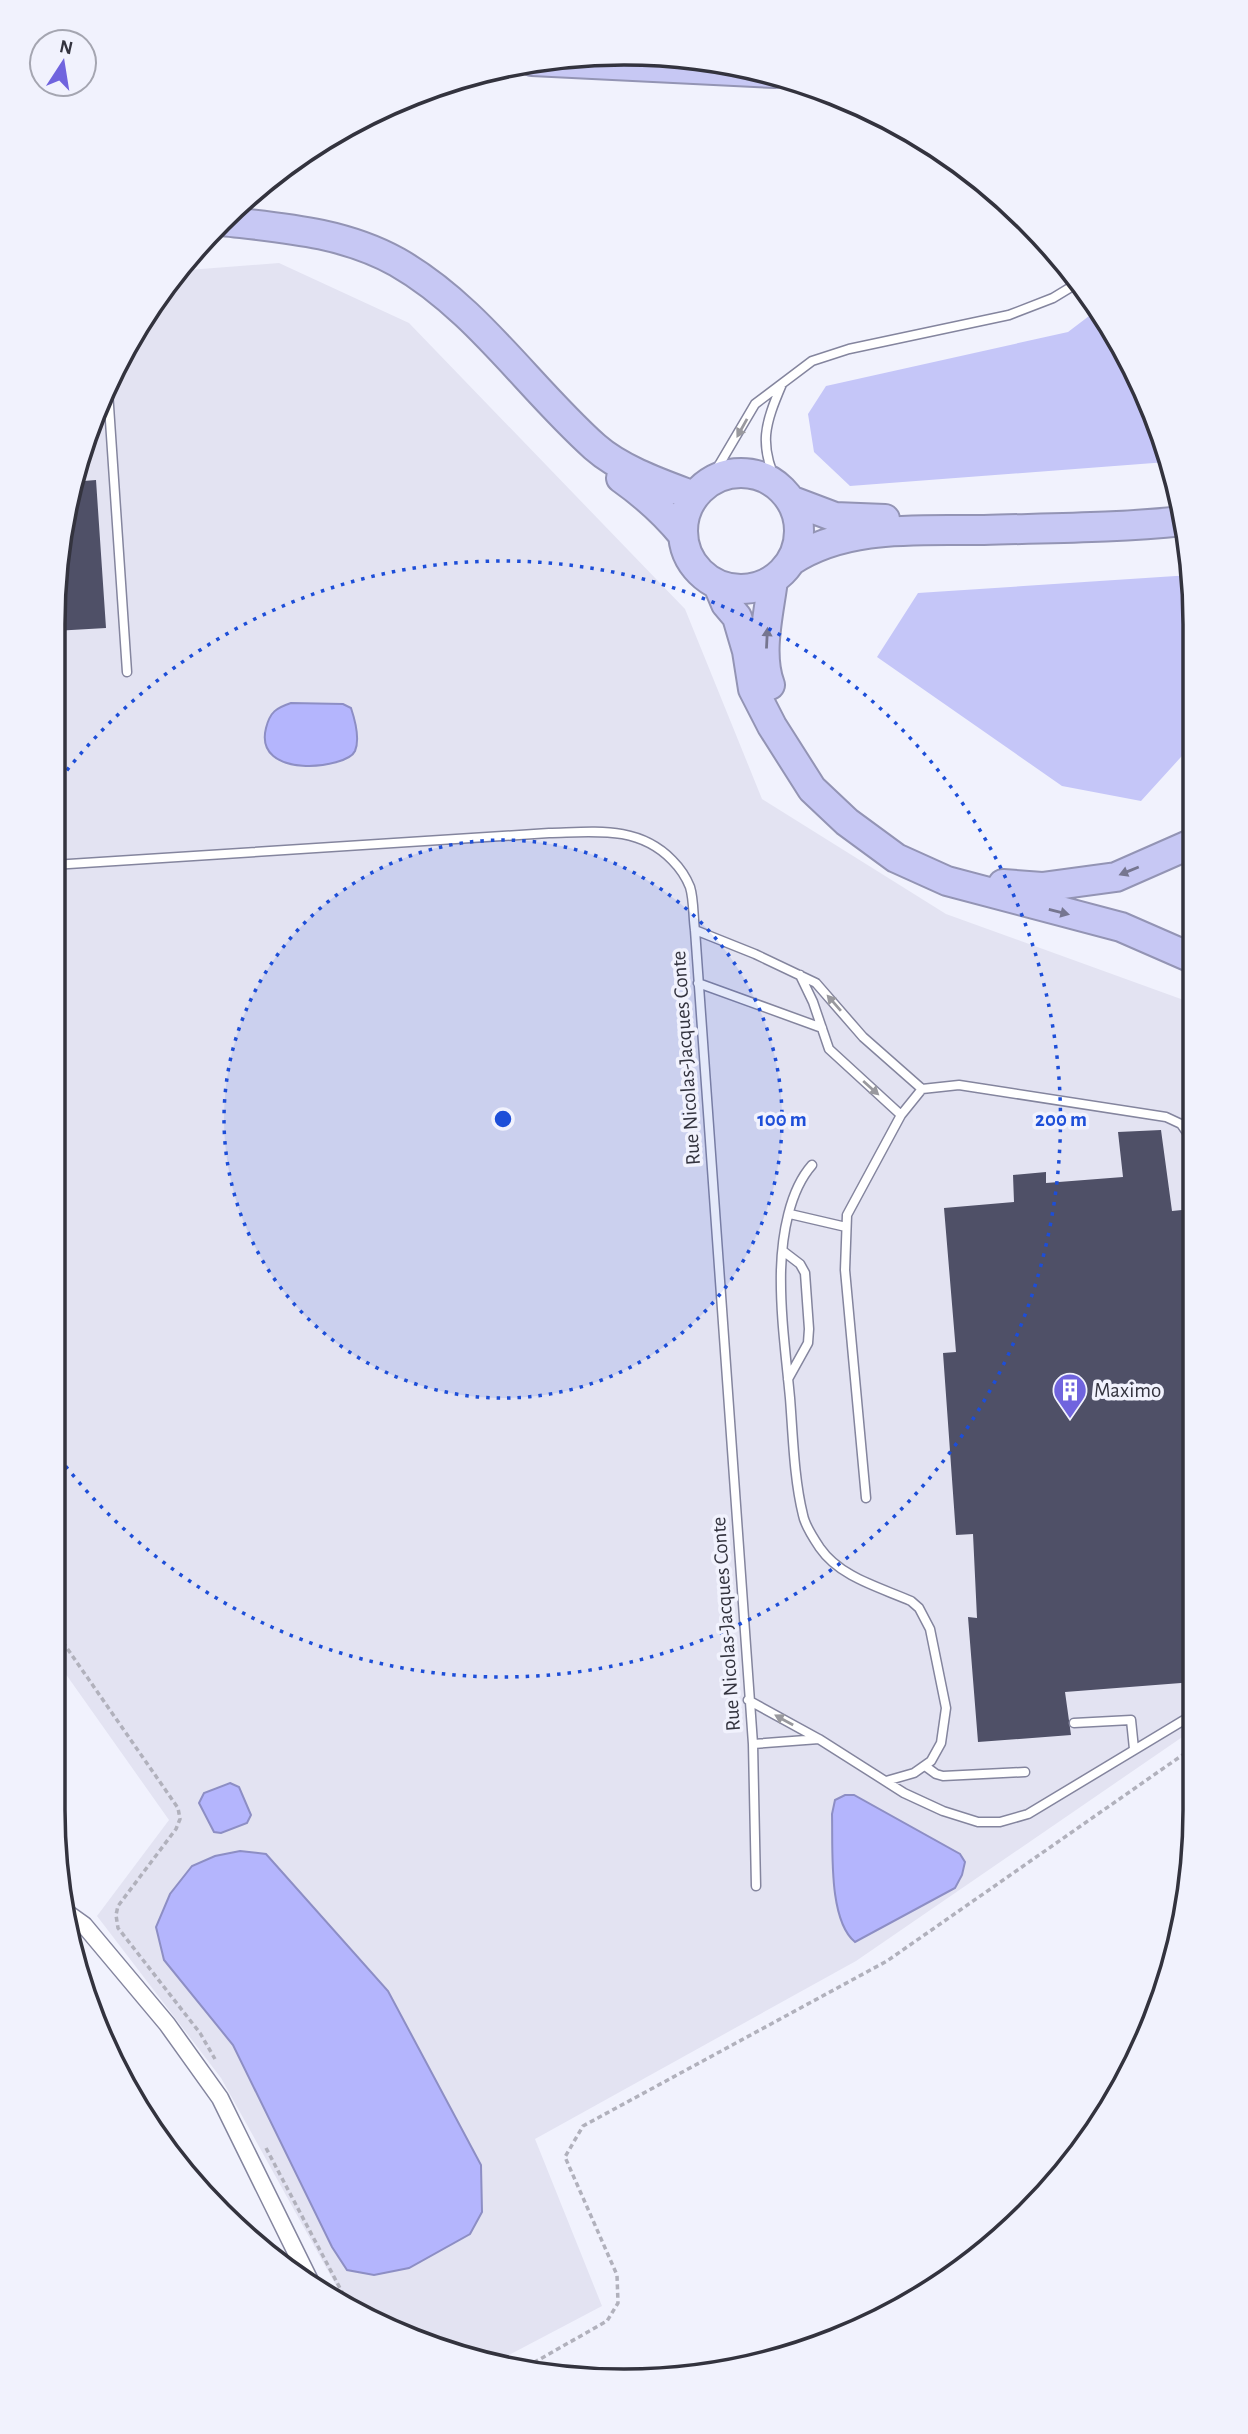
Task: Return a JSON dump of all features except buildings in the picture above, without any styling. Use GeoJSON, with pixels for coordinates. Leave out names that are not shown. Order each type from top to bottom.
{"type":"FeatureCollection","features":[{"type":"Feature","properties":{"kind":"highway"},"geometry":{"type":"LineString","coordinates":[[617,65],[683,68]]}},
{"type":"Feature","properties":{"kind":"highway"},"geometry":{"type":"LineString","coordinates":[[236,223],[309,232],[355,243],[397,263],[439,290],[597,448],[646,478],[702,489]]}},
{"type":"Feature","properties":{"kind":"highway"},"geometry":{"type":"LineString","coordinates":[[505,355],[536,399],[590,457],[646,496],[683,535]]}},
{"type":"Feature","properties":{"kind":"highway"},"geometry":{"type":"LineString","coordinates":[[1170,503],[1136,508],[871,520],[835,517],[784,493],[762,477],[744,473],[726,475],[702,489],[687,508],[683,535],[686,551],[694,565],[705,576],[718,585],[747,589],[782,570],[808,550],[839,538],[888,532],[1174,522]]}},
{"type":"Feature","properties":{"kind":"highway"},"geometry":{"type":"LineString","coordinates":[[784,493],[797,514],[799,530],[797,546],[782,570],[766,638],[766,675],[780,713],[799,748],[854,811],[892,840],[930,860],[995,883],[1042,887],[1116,877],[1183,849]]}},
{"type":"Feature","properties":{"kind":"highway"},"geometry":{"type":"LineString","coordinates":[[718,585],[726,604],[737,617],[747,651],[753,689],[772,726],[812,789],[847,822],[896,858],[947,881],[1121,928],[1183,954]]}},
{"type":"Feature","properties":{"kind":"street"},"geometry":{"type":"LineString","coordinates":[[75,1918],[85,1925],[167,2024],[220,2098],[304,2268]]}},
{"type":"Feature","properties":{"kind":"lane"},"geometry":{"type":"LineString","coordinates":[[702,489],[755,404],[812,361],[849,349],[1009,315],[1053,298],[1070,287]]}},
{"type":"Feature","properties":{"kind":"lane"},"geometry":{"type":"LineString","coordinates":[[784,381],[771,411],[765,437],[768,464],[784,493]]}},
{"type":"Feature","properties":{"kind":"lane"},"geometry":{"type":"LineString","coordinates":[[109,406],[127,672]]}},
{"type":"Feature","properties":{"kind":"lane","name":"Rue Nicolas-Jacques Conte"},"geometry":{"type":"LineString","coordinates":[[65,864],[549,833],[608,832],[634,836],[660,848],[679,867],[690,888],[695,930],[753,1744],[756,1886]]}},
{"type":"Feature","properties":{"kind":"lane"},"geometry":{"type":"LineString","coordinates":[[695,930],[816,984],[863,1037],[922,1089]]}},
{"type":"Feature","properties":{"kind":"lane"},"geometry":{"type":"LineString","coordinates":[[800,975],[830,1049],[901,1115]]}},
{"type":"Feature","properties":{"kind":"lane"},"geometry":{"type":"LineString","coordinates":[[698,983],[822,1028]]}},
{"type":"Feature","properties":{"kind":"lane"},"geometry":{"type":"LineString","coordinates":[[866,1498],[845,1269],[847,1215],[901,1115],[922,1089],[959,1085],[1166,1117],[1183,1127]]}},
{"type":"Feature","properties":{"kind":"lane"},"geometry":{"type":"LineString","coordinates":[[812,1165],[798,1184],[781,1270],[788,1379],[803,1517],[831,1562],[844,1571],[911,1601],[919,1608],[930,1629],[946,1708],[941,1743],[931,1761],[914,1773],[886,1781]]}},
{"type":"Feature","properties":{"kind":"lane"},"geometry":{"type":"LineString","coordinates":[[790,1214],[846,1227]]}},
{"type":"Feature","properties":{"kind":"lane"},"geometry":{"type":"LineString","coordinates":[[783,1251],[800,1264],[805,1273],[809,1329],[808,1343],[788,1379]]}},
{"type":"Feature","properties":{"kind":"lane"},"geometry":{"type":"LineString","coordinates":[[748,1700],[819,1739],[886,1781],[943,1811],[978,1822],[1000,1822],[1028,1814],[1183,1720]]}},
{"type":"Feature","properties":{"kind":"lane"},"geometry":{"type":"LineString","coordinates":[[1074,1723],[1130,1720],[1134,1749]]}},
{"type":"Feature","properties":{"kind":"lane"},"geometry":{"type":"LineString","coordinates":[[753,1744],[819,1739]]}},
{"type":"Feature","properties":{"kind":"lane"},"geometry":{"type":"LineString","coordinates":[[925,1766],[943,1776],[1025,1772]]}},
{"type":"Feature","properties":{"kind":"path"},"geometry":{"type":"LineString","coordinates":[[65,1645],[178,1808],[180,1819],[176,1829],[118,1906],[118,1928],[200,2033],[220,2067]]}},
{"type":"Feature","properties":{"kind":"path"},"geometry":{"type":"LineString","coordinates":[[535,2362],[607,2320],[618,2302],[617,2275],[565,2157],[583,2126],[887,1961],[1183,1756]]}},
{"type":"Feature","properties":{"kind":"path"},"geometry":{"type":"LineString","coordinates":[[264,2144],[343,2293]]}},
{"type":"Feature","properties":{"kind":"shaded area"},"geometry":{"type":"Polygon","coordinates":[[[279,263],[409,323],[685,609],[762,799],[946,914],[1183,1000],[1183,1737],[856,1961],[535,2139],[602,2306],[506,2357],[444,2340],[410,2327],[339,2291],[221,2078],[97,1916],[169,1820],[65,1673],[66,587],[75,515],[94,444],[107,410],[140,344],[159,313],[192,270],[279,263]]]}},
{"type":"Feature","properties":{"kind":"shaded area"},"geometry":{"type":"Polygon","coordinates":[[[1090,315],[1126,377],[1159,463],[850,486],[814,452],[808,414],[826,386],[1068,332],[1090,315]]]}},
{"type":"Feature","properties":{"kind":"shaded area"},"geometry":{"type":"Polygon","coordinates":[[[1181,576],[1183,755],[1141,801],[1062,786],[877,657],[918,593],[1181,576]]]}},
{"type":"Feature","properties":{"kind":"shaded area"},"geometry":{"type":"Polygon","coordinates":[[[291,703],[343,704],[351,708],[357,735],[355,751],[336,762],[320,765],[286,763],[273,756],[266,745],[269,718],[274,711],[291,703]]]}},
{"type":"Feature","properties":{"kind":"shaded area"},"geometry":{"type":"Polygon","coordinates":[[[230,1783],[239,1787],[251,1815],[247,1823],[221,1833],[214,1832],[199,1803],[204,1793],[230,1783]]]}},
{"type":"Feature","properties":{"kind":"shaded area"},"geometry":{"type":"Polygon","coordinates":[[[845,1795],[854,1795],[960,1854],[965,1862],[955,1888],[855,1942],[846,1932],[840,1918],[834,1882],[832,1814],[835,1800],[845,1795]]]}},
{"type":"Feature","properties":{"kind":"shaded area"},"geometry":{"type":"Polygon","coordinates":[[[240,1851],[266,1854],[388,1991],[481,2165],[482,2212],[470,2234],[409,2268],[374,2275],[347,2270],[332,2247],[233,2045],[164,1960],[156,1927],[170,1894],[192,1866],[215,1856],[240,1851]]]}},
{"type":"Feature","properties":{"kind":"place","name":"Maximo"},"geometry":{"type":"Point","coordinates":[1070,1420]}}]}
